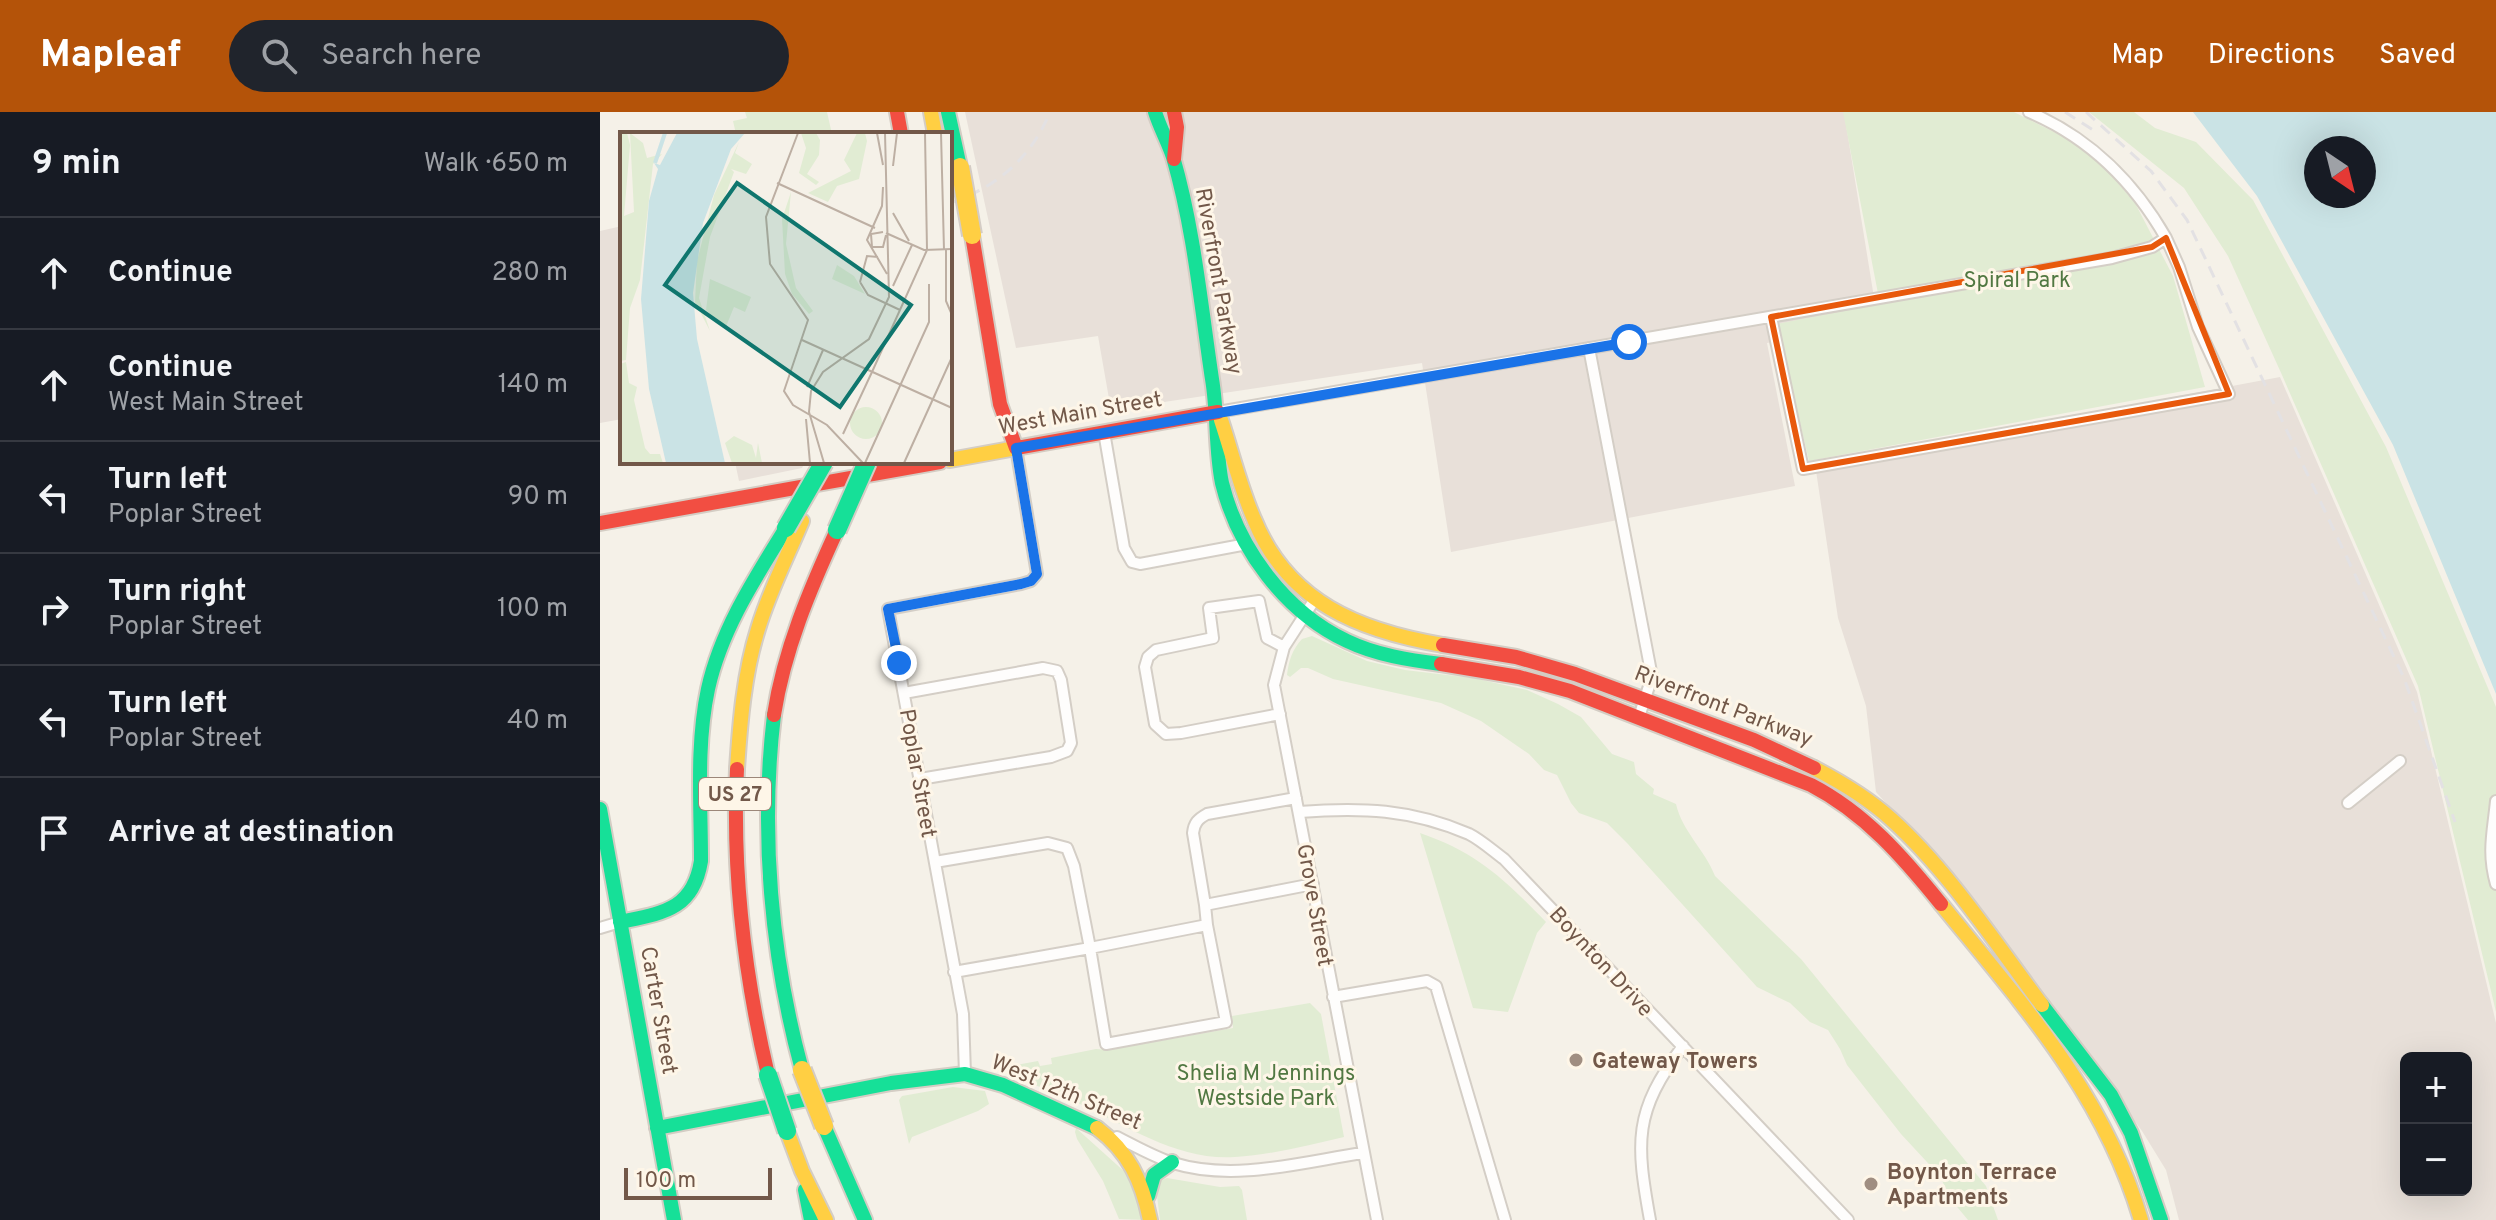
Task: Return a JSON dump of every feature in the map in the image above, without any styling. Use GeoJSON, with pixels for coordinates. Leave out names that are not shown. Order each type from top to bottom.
{"type":"FeatureCollection","features":[{"type":"Feature","properties":{"kind":"main road"},"geometry":{"type":"LineString","coordinates":[[897,112],[901,132]]}},
{"type":"Feature","properties":{"kind":"main road"},"geometry":{"type":"LineString","coordinates":[[931,112],[935,132]]}},
{"type":"Feature","properties":{"kind":"main road"},"geometry":{"type":"LineString","coordinates":[[948,112],[1000,404],[1016,448]]}},
{"type":"Feature","properties":{"kind":"main road","name":"Riverfront Parkway"},"geometry":{"type":"LineString","coordinates":[[1155,112],[1160,131],[1174,159]]}},
{"type":"Feature","properties":{"kind":"main road","name":"Riverfront Parkway"},"geometry":{"type":"LineString","coordinates":[[1174,112],[1177,127],[1174,159],[1218,412],[1218,455],[1226,493],[1236,525],[1256,562],[1277,587],[1310,606]]}},
{"type":"Feature","properties":{"kind":"main road","name":"Riverfront Parkway"},"geometry":{"type":"LineString","coordinates":[[1218,412],[1234,453],[1242,491],[1268,548],[1310,606],[1348,642],[1390,655],[1519,677],[1586,697],[1642,708],[1784,752],[1825,773],[1884,813],[1941,873],[2111,1095],[2131,1133],[2131,1158],[2141,1220]]}},
{"type":"Feature","properties":{"kind":"main road","name":"West Main Street"},"geometry":{"type":"LineString","coordinates":[[952,460],[1218,412]]}},
{"type":"Feature","properties":{"kind":"main road","name":"US 27"},"geometry":{"type":"LineString","coordinates":[[826,464],[794,524],[758,630],[748,676],[737,759],[733,834],[735,894],[749,994],[768,1075],[802,1171],[826,1220]]}},
{"type":"Feature","properties":{"kind":"main road","name":"US 27"},"geometry":{"type":"LineString","coordinates":[[865,1220],[802,1070],[786,1008],[772,926],[769,884],[770,778],[774,722],[782,676],[799,619],[866,464]]}},
{"type":"Feature","properties":{"kind":"main road"},"geometry":{"type":"LineString","coordinates":[[600,523],[929,464]]}},
{"type":"Feature","properties":{"kind":"main road"},"geometry":{"type":"LineString","coordinates":[[620,922],[674,908],[686,899],[696,885],[701,861],[703,723],[713,671],[740,605],[794,524]]}},
{"type":"Feature","properties":{"kind":"main road","name":"Carter Street"},"geometry":{"type":"LineString","coordinates":[[600,809],[674,1220]]}},
{"type":"Feature","properties":{"kind":"main road","name":"West 12th Street"},"geometry":{"type":"LineString","coordinates":[[657,1128],[891,1083],[965,1074],[1003,1085],[1097,1128]]}},
{"type":"Feature","properties":{"kind":"main road"},"geometry":{"type":"LineString","coordinates":[[1097,1128],[1118,1144],[1133,1163],[1143,1183],[1149,1211]]}},
{"type":"Feature","properties":{"kind":"main road","name":"Riverfront Parkway"},"geometry":{"type":"LineString","coordinates":[[2131,1158],[2161,1220]]}},
{"type":"Feature","properties":{"kind":"main road"},"geometry":{"type":"LineString","coordinates":[[1149,1211],[1149,1181],[1156,1170],[1172,1162]]}},
{"type":"Feature","properties":{"kind":"main road"},"geometry":{"type":"LineString","coordinates":[[802,1171],[811,1220]]}},
{"type":"Feature","properties":{"kind":"main road"},"geometry":{"type":"LineString","coordinates":[[849,1188],[878,1220]]}},
{"type":"Feature","properties":{"kind":"street"},"geometry":{"type":"LineString","coordinates":[[1771,317],[1803,469],[2229,394],[2198,327],[2179,267],[2166,238],[2138,196],[2083,141],[2029,112]]}},
{"type":"Feature","properties":{"kind":"street"},"geometry":{"type":"LineString","coordinates":[[1218,412],[2112,258],[2152,247],[2166,238]]}},
{"type":"Feature","properties":{"kind":"street"},"geometry":{"type":"LineString","coordinates":[[1589,348],[1652,677],[1642,708]]}},
{"type":"Feature","properties":{"kind":"street"},"geometry":{"type":"LineString","coordinates":[[1104,432],[1124,548],[1132,562],[1140,564],[1247,544]]}},
{"type":"Feature","properties":{"kind":"street","name":"Poplar Street"},"geometry":{"type":"LineString","coordinates":[[965,1074],[963,1020],[888,609],[1021,584],[1031,581],[1037,574],[1016,448]]}},
{"type":"Feature","properties":{"kind":"street"},"geometry":{"type":"LineString","coordinates":[[1280,714],[1166,734],[1155,724],[1145,667],[1148,657],[1156,650],[1213,638],[1209,608],[1259,601],[1267,638],[1284,647]]}},
{"type":"Feature","properties":{"kind":"street","name":"Grove Street"},"geometry":{"type":"LineString","coordinates":[[1310,606],[1284,647],[1274,685],[1377,1220]]}},
{"type":"Feature","properties":{"kind":"street"},"geometry":{"type":"LineString","coordinates":[[904,693],[1043,668],[1057,671],[1061,680],[1071,743],[1067,751],[1051,757],[920,779]]}},
{"type":"Feature","properties":{"kind":"street"},"geometry":{"type":"LineString","coordinates":[[2348,803],[2400,761]]}},
{"type":"Feature","properties":{"kind":"street"},"geometry":{"type":"LineString","coordinates":[[935,862],[1048,843],[1067,848],[1074,866],[1106,1044],[1226,1022],[1207,925],[1194,826],[1207,814],[1296,798]]}},
{"type":"Feature","properties":{"kind":"street"},"geometry":{"type":"LineString","coordinates":[[2496,801],[2490,837],[2491,867],[2496,884]]}},
{"type":"Feature","properties":{"kind":"street","name":"Boynton Drive"},"geometry":{"type":"LineString","coordinates":[[1299,812],[1351,808],[1403,813],[1471,835],[1504,859],[1848,1220]]}},
{"type":"Feature","properties":{"kind":"street"},"geometry":{"type":"LineString","coordinates":[[1205,905],[1313,884]]}},
{"type":"Feature","properties":{"kind":"street"},"geometry":{"type":"LineString","coordinates":[[600,928],[620,922]]}},
{"type":"Feature","properties":{"kind":"street"},"geometry":{"type":"LineString","coordinates":[[954,972],[1207,925]]}},
{"type":"Feature","properties":{"kind":"street"},"geometry":{"type":"LineString","coordinates":[[1333,997],[1425,981],[1436,986],[1505,1220]]}},
{"type":"Feature","properties":{"kind":"street"},"geometry":{"type":"LineString","coordinates":[[1650,1220],[1642,1176],[1641,1126],[1661,1074],[1683,1046]]}},
{"type":"Feature","properties":{"kind":"street","name":"West 12th Street"},"geometry":{"type":"LineString","coordinates":[[1097,1128],[1172,1162],[1200,1169],[1236,1171],[1363,1153]]}},
{"type":"Feature","properties":{"kind":"highlighted area"},"geometry":{"type":"Polygon","coordinates":[[[2166,238],[2229,394],[1803,469],[1771,317],[2152,247],[2166,238]]]}},
{"type":"Feature","properties":{"kind":"shaded area"},"geometry":{"type":"Polygon","coordinates":[[[965,112],[1844,112],[1876,310],[1802,337],[1767,343],[1795,486],[1451,552],[1422,363],[1111,410],[1098,336],[1016,348],[965,112]]]}},
{"type":"Feature","properties":{"kind":"shaded area"},"geometry":{"type":"Polygon","coordinates":[[[620,226],[620,419],[600,423],[600,231],[620,226]]]}},
{"type":"Feature","properties":{"kind":"shaded area"},"geometry":{"type":"Polygon","coordinates":[[[2280,377],[2417,692],[2496,1023],[2496,1220],[2179,1220],[2166,1170],[2142,1131],[1961,887],[1876,792],[1866,706],[1838,618],[1815,464],[2280,377]]]}},
{"type":"Feature","properties":{"kind":"shaded area"},"geometry":{"type":"Polygon","coordinates":[[[735,464],[804,464],[802,468],[739,481],[735,464]]]}},
{"type":"Feature","properties":{"kind":"green space"},"geometry":{"type":"Polygon","coordinates":[[[745,112],[827,112],[832,132],[736,132],[733,121],[747,118],[745,112]]]}},
{"type":"Feature","properties":{"kind":"green space","name":"Spiral Park"},"geometry":{"type":"Polygon","coordinates":[[[1843,112],[2014,112],[2072,141],[2106,169],[2135,203],[2173,276],[2205,387],[1809,461],[1777,324],[1880,304],[1843,112]]]}},
{"type":"Feature","properties":{"kind":"green space"},"geometry":{"type":"Polygon","coordinates":[[[2089,112],[2134,112],[2155,128],[2196,142],[2253,200],[2386,447],[2496,707],[2496,1012],[2418,686],[2282,375],[2228,256],[2184,188],[2089,112]]]}},
{"type":"Feature","properties":{"kind":"green space"},"geometry":{"type":"Polygon","coordinates":[[[1312,636],[1367,661],[1527,690],[1581,717],[1612,754],[1634,762],[1636,774],[1654,789],[1653,794],[1676,804],[1683,823],[1715,876],[1801,959],[1986,1186],[1998,1220],[1968,1220],[1953,1202],[1939,1175],[1901,1134],[1847,1065],[1828,1030],[1810,1022],[1790,1003],[1757,987],[1607,823],[1579,813],[1557,775],[1544,770],[1529,754],[1481,721],[1441,703],[1333,679],[1308,668],[1301,668],[1290,677],[1287,675],[1293,651],[1302,639],[1312,636]]]}},
{"type":"Feature","properties":{"kind":"green space"},"geometry":{"type":"Polygon","coordinates":[[[1420,833],[1458,849],[1489,869],[1546,922],[1537,933],[1508,1012],[1473,1008],[1420,833]]]}},
{"type":"Feature","properties":{"kind":"green space","name":"Shelia M Jennings Westside Park"},"geometry":{"type":"Polygon","coordinates":[[[1310,1003],[1321,1014],[1344,1137],[1290,1149],[1235,1157],[1194,1154],[1155,1141],[1080,1104],[995,1069],[1038,1061],[1040,1066],[1052,1064],[1051,1058],[1096,1049],[1108,1050],[1233,1028],[1232,1016],[1310,1003]]]}},
{"type":"Feature","properties":{"kind":"green space"},"geometry":{"type":"Polygon","coordinates":[[[953,1087],[985,1091],[989,1104],[912,1137],[909,1144],[899,1100],[902,1096],[953,1087]]]}},
{"type":"Feature","properties":{"kind":"green space"},"geometry":{"type":"Polygon","coordinates":[[[1076,1128],[1126,1173],[1147,1220],[1119,1219],[1103,1181],[1077,1139],[1076,1128]]]}},
{"type":"Feature","properties":{"kind":"green space"},"geometry":{"type":"Polygon","coordinates":[[[1167,1178],[1220,1187],[1239,1186],[1247,1220],[1160,1220],[1157,1196],[1160,1181],[1167,1178]]]}},
{"type":"Feature","properties":{"kind":"water"},"geometry":{"type":"Polygon","coordinates":[[[2193,112],[2496,112],[2496,694],[2393,445],[2257,196],[2193,112]]]}},
{"type":"Feature","properties":{"kind":"railway"},"geometry":{"type":"LineString","coordinates":[[952,202],[983,188],[1010,169],[1033,143],[1050,112]]}},
{"type":"Feature","properties":{"kind":"railway"},"geometry":{"type":"LineString","coordinates":[[2065,112],[2096,132]]}},
{"type":"Feature","properties":{"kind":"railway"},"geometry":{"type":"LineString","coordinates":[[2086,112],[2151,171],[2187,220],[2404,678],[2455,822]]}},
{"type":"Feature","properties":{"kind":"traffic: fast"},"geometry":{"type":"LineString","coordinates":[[948,112],[960,167]]}},
{"type":"Feature","properties":{"kind":"traffic: fast"},"geometry":{"type":"LineString","coordinates":[[1155,112],[1173,157],[1186,212],[1214,392],[1222,483],[1240,531],[1267,576],[1324,629],[1369,650],[1441,664]]}},
{"type":"Feature","properties":{"kind":"traffic: fast"},"geometry":{"type":"LineString","coordinates":[[786,528],[823,464]]}},
{"type":"Feature","properties":{"kind":"traffic: fast"},"geometry":{"type":"LineString","coordinates":[[837,530],[866,464]]}},
{"type":"Feature","properties":{"kind":"traffic: fast"},"geometry":{"type":"LineString","coordinates":[[620,922],[650,916],[674,906],[691,890],[697,877],[701,861],[701,753],[708,689],[730,625],[786,528]]}},
{"type":"Feature","properties":{"kind":"traffic: fast"},"geometry":{"type":"LineString","coordinates":[[774,715],[768,804],[771,894],[783,983],[802,1070]]}},
{"type":"Feature","properties":{"kind":"traffic: fast"},"geometry":{"type":"LineString","coordinates":[[600,809],[674,1220]]}},
{"type":"Feature","properties":{"kind":"traffic: fast"},"geometry":{"type":"LineString","coordinates":[[2042,1005],[2111,1095],[2131,1133],[2161,1220]]}},
{"type":"Feature","properties":{"kind":"traffic: fast"},"geometry":{"type":"LineString","coordinates":[[657,1128],[891,1083],[965,1074],[1003,1085],[1097,1128]]}},
{"type":"Feature","properties":{"kind":"traffic: fast"},"geometry":{"type":"LineString","coordinates":[[768,1075],[787,1131]]}},
{"type":"Feature","properties":{"kind":"traffic: fast"},"geometry":{"type":"LineString","coordinates":[[824,1126],[865,1220]]}},
{"type":"Feature","properties":{"kind":"traffic: fast"},"geometry":{"type":"LineString","coordinates":[[1148,1196],[1154,1175],[1172,1162]]}},
{"type":"Feature","properties":{"kind":"traffic: fast"},"geometry":{"type":"LineString","coordinates":[[805,1190],[811,1220]]}},
{"type":"Feature","properties":{"kind":"traffic: slow"},"geometry":{"type":"LineString","coordinates":[[931,112],[935,132]]}},
{"type":"Feature","properties":{"kind":"traffic: slow"},"geometry":{"type":"LineString","coordinates":[[960,167],[972,235]]}},
{"type":"Feature","properties":{"kind":"traffic: slow"},"geometry":{"type":"LineString","coordinates":[[1221,420],[1254,519],[1268,548],[1286,572],[1307,592],[1356,621],[1383,631],[1443,645]]}},
{"type":"Feature","properties":{"kind":"traffic: slow"},"geometry":{"type":"LineString","coordinates":[[952,460],[1016,448]]}},
{"type":"Feature","properties":{"kind":"traffic: slow"},"geometry":{"type":"LineString","coordinates":[[737,769],[743,698],[753,646],[767,602],[802,521]]}},
{"type":"Feature","properties":{"kind":"traffic: slow"},"geometry":{"type":"LineString","coordinates":[[1814,768],[1873,804],[1912,839],[1971,908],[2042,1005]]}},
{"type":"Feature","properties":{"kind":"traffic: slow"},"geometry":{"type":"LineString","coordinates":[[1941,904],[2030,1015],[2083,1091],[2125,1174],[2141,1220]]}},
{"type":"Feature","properties":{"kind":"traffic: slow"},"geometry":{"type":"LineString","coordinates":[[802,1070],[824,1126]]}},
{"type":"Feature","properties":{"kind":"traffic: slow"},"geometry":{"type":"LineString","coordinates":[[1097,1128],[1126,1157],[1143,1193],[1150,1220]]}},
{"type":"Feature","properties":{"kind":"traffic: slow"},"geometry":{"type":"LineString","coordinates":[[787,1131],[826,1220]]}},
{"type":"Feature","properties":{"kind":"traffic: jam"},"geometry":{"type":"LineString","coordinates":[[897,112],[901,132]]}},
{"type":"Feature","properties":{"kind":"traffic: jam"},"geometry":{"type":"LineString","coordinates":[[1174,112],[1177,127],[1174,159]]}},
{"type":"Feature","properties":{"kind":"traffic: jam"},"geometry":{"type":"LineString","coordinates":[[972,235],[1000,404],[1016,448]]}},
{"type":"Feature","properties":{"kind":"traffic: jam"},"geometry":{"type":"LineString","coordinates":[[1016,448],[1218,412]]}},
{"type":"Feature","properties":{"kind":"traffic: jam"},"geometry":{"type":"LineString","coordinates":[[600,523],[929,464]]}},
{"type":"Feature","properties":{"kind":"traffic: jam"},"geometry":{"type":"LineString","coordinates":[[774,715],[791,643],[837,530]]}},
{"type":"Feature","properties":{"kind":"traffic: jam"},"geometry":{"type":"LineString","coordinates":[[1443,645],[1516,657],[1575,674],[1754,740],[1814,768]]}},
{"type":"Feature","properties":{"kind":"traffic: jam"},"geometry":{"type":"LineString","coordinates":[[1441,664],[1519,677],[1570,691],[1811,785],[1866,823],[1941,904]]}},
{"type":"Feature","properties":{"kind":"traffic: jam"},"geometry":{"type":"LineString","coordinates":[[737,769],[738,885],[746,961],[768,1075]]}},
{"type":"Feature","properties":{"kind":"place","name":"Gateway Towers"},"geometry":{"type":"Point","coordinates":[1576,1060]}},
{"type":"Feature","properties":{"kind":"place","name":"Boynton Terrace Apartments"},"geometry":{"type":"Point","coordinates":[1871,1184]}},
{"type":"Feature","properties":{"kind":"route"},"geometry":{"type":"LineString","coordinates":[[899,663],[888,609],[1021,584],[1031,581],[1037,574],[1016,448],[1629,342]]}}]}
